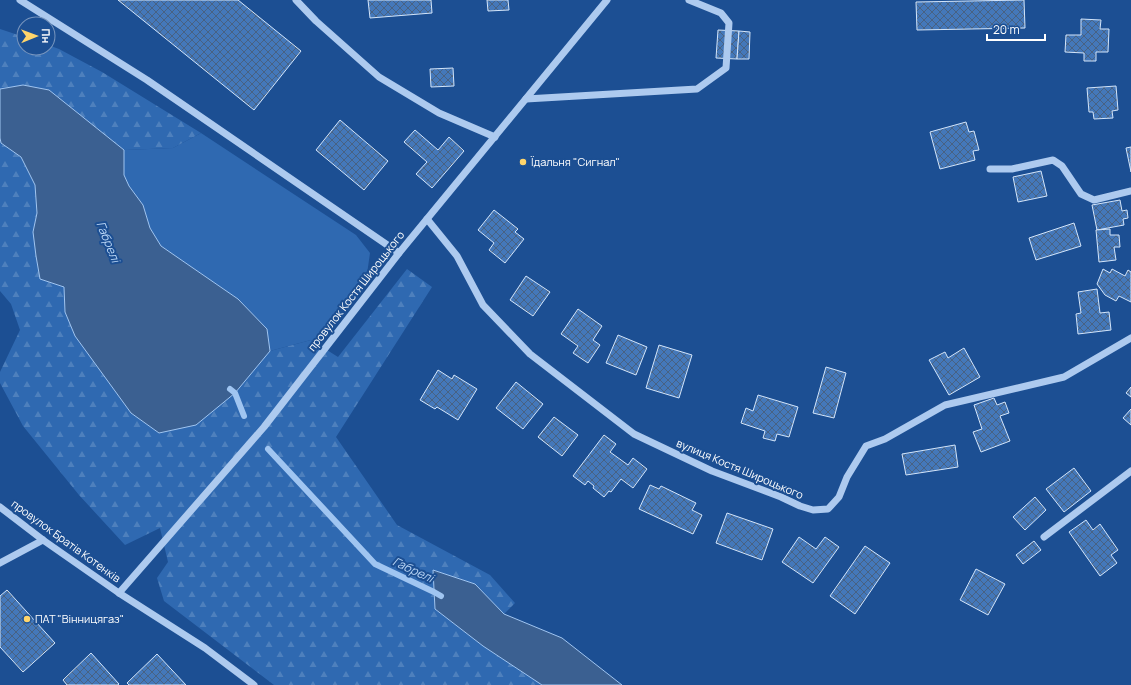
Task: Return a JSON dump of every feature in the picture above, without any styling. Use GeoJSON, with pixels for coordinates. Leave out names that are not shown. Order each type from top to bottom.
{"type":"FeatureCollection","features":[{"type":"Feature","properties":{"kind":"street"},"geometry":{"type":"LineString","coordinates":[[20,0],[148,80],[399,253]]}},
{"type":"Feature","properties":{"kind":"street"},"geometry":{"type":"LineString","coordinates":[[296,0],[316,21],[379,78],[439,113],[495,137]]}},
{"type":"Feature","properties":{"kind":"street","name":"провулок Костя Широцького"},"geometry":{"type":"LineString","coordinates":[[119,593],[264,427],[399,253],[607,0]]}},
{"type":"Feature","properties":{"kind":"street"},"geometry":{"type":"LineString","coordinates":[[526,99],[697,89],[726,68],[729,23],[721,13],[689,0]]}},
{"type":"Feature","properties":{"kind":"street"},"geometry":{"type":"LineString","coordinates":[[990,169],[1012,169],[1053,160],[1062,166],[1081,194],[1094,200],[1131,191]]}},
{"type":"Feature","properties":{"kind":"street","name":"вулиця Костя Широцького"},"geometry":{"type":"LineString","coordinates":[[427,219],[457,256],[483,305],[530,354],[634,434],[712,471],[813,510],[828,509],[839,497],[847,477],[866,446],[885,439],[945,405],[1064,377],[1131,338]]}},
{"type":"Feature","properties":{"kind":"street"},"geometry":{"type":"LineString","coordinates":[[1044,537],[1131,471]]}},
{"type":"Feature","properties":{"kind":"street","name":"провулок Братів Котенків"},"geometry":{"type":"LineString","coordinates":[[0,507],[43,540],[119,593],[205,648],[254,685]]}},
{"type":"Feature","properties":{"kind":"street"},"geometry":{"type":"LineString","coordinates":[[0,563],[43,540]]}},
{"type":"Feature","properties":{"kind":"green space"},"geometry":{"type":"Polygon","coordinates":[[[0,29],[16,34],[16,56],[56,56],[56,48],[59,49],[102,72],[201,133],[173,148],[124,150],[49,90],[23,85],[0,89],[0,29]]]}},
{"type":"Feature","properties":{"kind":"green space"},"geometry":{"type":"Polygon","coordinates":[[[201,133],[356,235],[370,253],[367,274],[315,343],[311,340],[270,351],[267,329],[238,299],[161,246],[150,228],[143,205],[129,186],[124,175],[124,150],[173,148],[201,133]]]}},
{"type":"Feature","properties":{"kind":"green space"},"geometry":{"type":"Polygon","coordinates":[[[0,138],[1,143],[21,157],[35,185],[37,213],[33,232],[64,287],[65,312],[75,336],[131,413],[159,433],[196,424],[235,393],[270,351],[311,340],[338,357],[407,269],[432,287],[336,437],[397,525],[490,575],[515,603],[504,614],[475,584],[433,571],[435,609],[483,646],[542,685],[274,685],[164,601],[157,578],[168,562],[160,528],[125,545],[79,495],[23,426],[0,383],[0,372],[20,330],[11,304],[0,291],[0,138]]]}},
{"type":"Feature","properties":{"kind":"water"},"geometry":{"type":"Polygon","coordinates":[[[23,85],[49,90],[124,150],[124,175],[129,186],[143,205],[150,228],[161,246],[238,299],[267,329],[270,351],[235,393],[196,425],[159,433],[131,413],[75,336],[65,312],[64,287],[40,279],[33,232],[37,213],[35,185],[21,157],[1,143],[0,138],[0,89],[23,85]]]}},
{"type":"Feature","properties":{"kind":"water"},"geometry":{"type":"Polygon","coordinates":[[[433,570],[475,584],[504,614],[562,638],[622,685],[542,685],[483,646],[435,609],[433,570]]]}},
{"type":"Feature","properties":{"kind":"building"},"geometry":{"type":"Polygon","coordinates":[[[118,0],[238,0],[301,51],[254,110],[118,0]]]}},
{"type":"Feature","properties":{"kind":"building"},"geometry":{"type":"Polygon","coordinates":[[[368,0],[431,0],[432,13],[370,18],[368,0]]]}},
{"type":"Feature","properties":{"kind":"building"},"geometry":{"type":"Polygon","coordinates":[[[487,0],[508,0],[509,10],[488,11],[487,0]]]}},
{"type":"Feature","properties":{"kind":"building"},"geometry":{"type":"Polygon","coordinates":[[[1024,0],[1025,28],[917,30],[916,2],[1024,0]]]}},
{"type":"Feature","properties":{"kind":"building"},"geometry":{"type":"Polygon","coordinates":[[[1081,19],[1101,20],[1100,29],[1109,29],[1108,52],[1096,52],[1096,61],[1084,61],[1084,53],[1065,52],[1066,35],[1081,35],[1081,19]]]}},
{"type":"Feature","properties":{"kind":"building"},"geometry":{"type":"Polygon","coordinates":[[[718,30],[739,31],[737,59],[716,58],[718,30]]]}},
{"type":"Feature","properties":{"kind":"building"},"geometry":{"type":"Polygon","coordinates":[[[739,31],[750,32],[749,59],[737,59],[739,31]]]}},
{"type":"Feature","properties":{"kind":"building"},"geometry":{"type":"Polygon","coordinates":[[[453,68],[454,86],[431,87],[430,69],[453,68]]]}},
{"type":"Feature","properties":{"kind":"building"},"geometry":{"type":"Polygon","coordinates":[[[1116,86],[1118,110],[1112,111],[1113,118],[1094,119],[1093,112],[1089,112],[1087,88],[1116,86]]]}},
{"type":"Feature","properties":{"kind":"building"},"geometry":{"type":"Polygon","coordinates":[[[340,120],[388,161],[364,190],[316,150],[340,120]]]}},
{"type":"Feature","properties":{"kind":"building"},"geometry":{"type":"Polygon","coordinates":[[[966,122],[969,132],[974,131],[979,150],[973,151],[975,160],[940,169],[930,132],[966,122]]]}},
{"type":"Feature","properties":{"kind":"building"},"geometry":{"type":"Polygon","coordinates":[[[415,130],[438,150],[449,137],[464,151],[432,188],[416,174],[427,162],[404,142],[415,130]]]}},
{"type":"Feature","properties":{"kind":"building"},"geometry":{"type":"Polygon","coordinates":[[[1131,147],[1131,172],[1126,148],[1131,147]]]}},
{"type":"Feature","properties":{"kind":"building"},"geometry":{"type":"Polygon","coordinates":[[[1041,171],[1047,196],[1018,202],[1013,177],[1041,171]]]}},
{"type":"Feature","properties":{"kind":"building"},"geometry":{"type":"Polygon","coordinates":[[[1120,200],[1122,211],[1127,210],[1128,218],[1123,219],[1124,225],[1097,230],[1092,205],[1120,200]]]}},
{"type":"Feature","properties":{"kind":"building"},"geometry":{"type":"Polygon","coordinates":[[[494,210],[518,229],[515,232],[524,239],[505,263],[489,250],[494,243],[478,230],[494,210]]]}},
{"type":"Feature","properties":{"kind":"building"},"geometry":{"type":"Polygon","coordinates":[[[1074,223],[1081,246],[1036,260],[1029,238],[1074,223]]]}},
{"type":"Feature","properties":{"kind":"building"},"geometry":{"type":"Polygon","coordinates":[[[1110,229],[1110,235],[1119,235],[1120,247],[1114,247],[1116,260],[1099,262],[1096,230],[1110,229]]]}},
{"type":"Feature","properties":{"kind":"building"},"geometry":{"type":"Polygon","coordinates":[[[1103,269],[1110,273],[1112,269],[1125,276],[1128,270],[1131,272],[1131,302],[1119,296],[1116,301],[1105,295],[1097,284],[1103,269]]]}},
{"type":"Feature","properties":{"kind":"building"},"geometry":{"type":"Polygon","coordinates":[[[526,276],[550,292],[533,316],[510,300],[526,276]]]}},
{"type":"Feature","properties":{"kind":"building"},"geometry":{"type":"Polygon","coordinates":[[[1097,289],[1100,313],[1109,312],[1111,330],[1078,334],[1076,314],[1081,313],[1078,292],[1097,289]]]}},
{"type":"Feature","properties":{"kind":"building"},"geometry":{"type":"Polygon","coordinates":[[[578,309],[602,326],[593,340],[600,345],[588,363],[573,353],[578,346],[561,334],[578,309]]]}},
{"type":"Feature","properties":{"kind":"building"},"geometry":{"type":"Polygon","coordinates":[[[618,335],[647,347],[636,375],[606,363],[618,335]]]}},
{"type":"Feature","properties":{"kind":"building"},"geometry":{"type":"Polygon","coordinates":[[[659,345],[692,355],[679,398],[646,388],[659,345]]]}},
{"type":"Feature","properties":{"kind":"building"},"geometry":{"type":"Polygon","coordinates":[[[964,348],[980,377],[949,395],[929,360],[945,352],[948,358],[964,348]]]}},
{"type":"Feature","properties":{"kind":"building"},"geometry":{"type":"Polygon","coordinates":[[[826,367],[846,373],[834,418],[813,413],[826,367]]]}},
{"type":"Feature","properties":{"kind":"building"},"geometry":{"type":"Polygon","coordinates":[[[438,370],[452,379],[454,375],[477,389],[458,420],[437,407],[435,409],[420,400],[438,370]]]}},
{"type":"Feature","properties":{"kind":"building"},"geometry":{"type":"Polygon","coordinates":[[[516,382],[543,404],[523,429],[496,408],[516,382]]]}},
{"type":"Feature","properties":{"kind":"building"},"geometry":{"type":"Polygon","coordinates":[[[1131,387],[1131,397],[1126,393],[1131,387]]]}},
{"type":"Feature","properties":{"kind":"building"},"geometry":{"type":"Polygon","coordinates":[[[758,395],[798,407],[789,437],[777,434],[775,441],[763,438],[765,431],[741,423],[746,408],[753,411],[758,395]]]}},
{"type":"Feature","properties":{"kind":"building"},"geometry":{"type":"Polygon","coordinates":[[[994,398],[997,405],[1005,402],[1009,413],[1000,416],[1010,441],[981,452],[973,432],[982,429],[974,405],[994,398]]]}},
{"type":"Feature","properties":{"kind":"building"},"geometry":{"type":"Polygon","coordinates":[[[1131,409],[1131,425],[1123,418],[1131,409]]]}},
{"type":"Feature","properties":{"kind":"building"},"geometry":{"type":"Polygon","coordinates":[[[554,417],[578,435],[562,456],[538,437],[554,417]]]}},
{"type":"Feature","properties":{"kind":"building"},"geometry":{"type":"Polygon","coordinates":[[[604,435],[616,444],[610,452],[628,465],[633,458],[647,469],[633,488],[621,479],[611,492],[609,491],[604,497],[593,488],[594,486],[588,481],[585,485],[573,476],[604,435]]]}},
{"type":"Feature","properties":{"kind":"building"},"geometry":{"type":"Polygon","coordinates":[[[955,445],[958,467],[906,475],[902,454],[955,445]]]}},
{"type":"Feature","properties":{"kind":"building"},"geometry":{"type":"Polygon","coordinates":[[[1074,468],[1091,491],[1064,512],[1046,489],[1074,468]]]}},
{"type":"Feature","properties":{"kind":"building"},"geometry":{"type":"Polygon","coordinates":[[[650,485],[659,489],[661,486],[696,503],[692,510],[702,515],[693,534],[639,509],[650,485]]]}},
{"type":"Feature","properties":{"kind":"building"},"geometry":{"type":"Polygon","coordinates":[[[1035,497],[1046,510],[1025,530],[1013,517],[1035,497]]]}},
{"type":"Feature","properties":{"kind":"building"},"geometry":{"type":"Polygon","coordinates":[[[727,513],[773,529],[762,560],[716,543],[727,513]]]}},
{"type":"Feature","properties":{"kind":"building"},"geometry":{"type":"Polygon","coordinates":[[[1086,520],[1093,530],[1100,524],[1118,550],[1111,555],[1117,563],[1100,576],[1069,532],[1086,520]]]}},
{"type":"Feature","properties":{"kind":"building"},"geometry":{"type":"Polygon","coordinates":[[[799,537],[816,549],[825,537],[839,547],[813,583],[782,562],[799,537]]]}},
{"type":"Feature","properties":{"kind":"building"},"geometry":{"type":"Polygon","coordinates":[[[1034,541],[1041,550],[1023,564],[1016,555],[1034,541]]]}},
{"type":"Feature","properties":{"kind":"building"},"geometry":{"type":"Polygon","coordinates":[[[865,546],[890,563],[855,614],[830,596],[865,546]]]}},
{"type":"Feature","properties":{"kind":"building"},"geometry":{"type":"Polygon","coordinates":[[[976,569],[1005,584],[988,615],[960,600],[976,569]]]}},
{"type":"Feature","properties":{"kind":"building"},"geometry":{"type":"Polygon","coordinates":[[[7,590],[55,643],[23,672],[0,647],[0,596],[7,590]]]}},
{"type":"Feature","properties":{"kind":"building"},"geometry":{"type":"Polygon","coordinates":[[[91,653],[119,684],[118,685],[67,685],[63,680],[91,653]]]}},
{"type":"Feature","properties":{"kind":"building"},"geometry":{"type":"Polygon","coordinates":[[[157,654],[186,685],[129,685],[127,683],[157,654]]]}},
{"type":"Feature","properties":{"kind":"waterway","name":"Габрелі"},"geometry":{"type":"LineString","coordinates":[[230,389],[235,393],[244,416]]}},
{"type":"Feature","properties":{"kind":"waterway","name":"Габрелі"},"geometry":{"type":"LineString","coordinates":[[268,449],[375,564],[441,596]]}},
{"type":"Feature","properties":{"kind":"place","name":"Їдальня \"Сигнал\""},"geometry":{"type":"Point","coordinates":[523,162]}},
{"type":"Feature","properties":{"kind":"place","name":"ПАТ \"Вінницягаз\""},"geometry":{"type":"Point","coordinates":[27,619]}}]}
